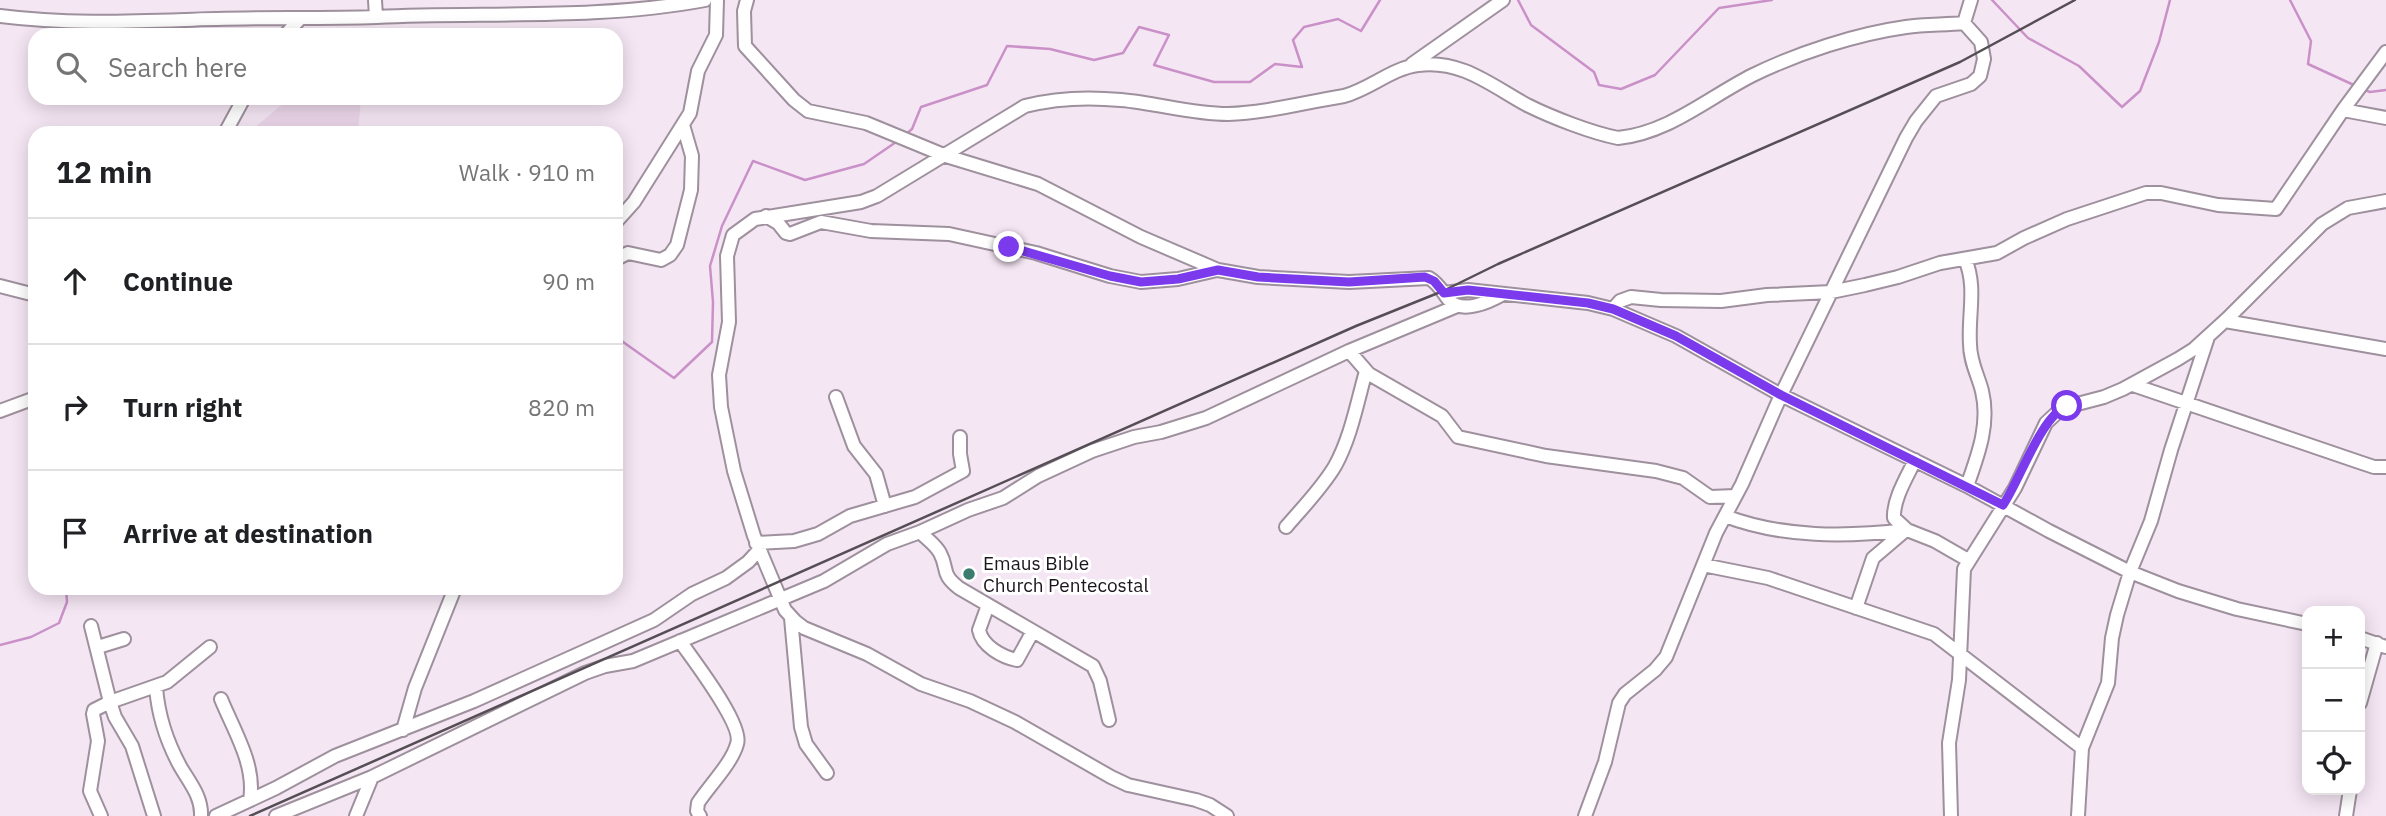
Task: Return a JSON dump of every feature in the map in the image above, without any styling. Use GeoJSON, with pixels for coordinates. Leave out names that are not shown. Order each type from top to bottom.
{"type":"FeatureCollection","features":[{"type":"Feature","properties":{"kind":"street"},"geometry":{"type":"LineString","coordinates":[[375,0],[376,17]]}},
{"type":"Feature","properties":{"kind":"street"},"geometry":{"type":"LineString","coordinates":[[0,16],[30,20],[113,23],[187,19],[299,20],[596,11],[677,5],[705,0]]}},
{"type":"Feature","properties":{"kind":"street"},"geometry":{"type":"LineString","coordinates":[[623,214],[634,202],[692,108],[698,71],[716,34],[717,0]]}},
{"type":"Feature","properties":{"kind":"street"},"geometry":{"type":"LineString","coordinates":[[747,0],[744,11],[745,47],[801,106],[820,115],[866,123],[941,154],[1038,184],[1142,237],[1218,270],[1258,277],[1349,282],[1425,277],[1434,281],[1457,306]]}},
{"type":"Feature","properties":{"kind":"street"},"geometry":{"type":"LineString","coordinates":[[1227,816],[1210,805],[1195,800],[1120,781],[1015,722],[970,701],[921,684],[867,654],[804,628],[791,618],[757,547],[734,471],[721,407],[719,375],[729,322],[726,270],[729,245],[733,235],[747,223],[766,216],[867,200],[887,192],[941,154],[1025,106],[1060,100],[1122,100],[1204,113],[1237,113],[1358,92],[1408,66],[1503,0]]}},
{"type":"Feature","properties":{"kind":"street"},"geometry":{"type":"LineString","coordinates":[[1964,23],[1971,0]]}},
{"type":"Feature","properties":{"kind":"street"},"geometry":{"type":"LineString","coordinates":[[292,28],[299,20]]}},
{"type":"Feature","properties":{"kind":"street"},"geometry":{"type":"LineString","coordinates":[[1408,66],[1428,64],[1457,69],[1494,83],[1531,107],[1618,138],[1657,128],[1752,75],[1841,43],[1875,32],[1909,26],[1964,23]]}},
{"type":"Feature","properties":{"kind":"street"},"geometry":{"type":"LineString","coordinates":[[1585,816],[1605,762],[1619,703],[1625,694],[1655,670],[1666,657],[1703,565],[1781,395],[1916,121],[1937,96],[1971,84],[1980,76],[1984,59],[1981,43],[1964,23]]}},
{"type":"Feature","properties":{"kind":"street"},"geometry":{"type":"LineString","coordinates":[[1613,309],[1623,299],[1636,296],[1661,300],[1721,301],[1767,295],[1831,292],[1898,278],[1940,263],[1997,254],[2024,238],[2067,219],[2146,193],[2161,193],[2218,205],[2276,209],[2386,51]]}},
{"type":"Feature","properties":{"kind":"street"},"geometry":{"type":"LineString","coordinates":[[229,126],[240,105]]}},
{"type":"Feature","properties":{"kind":"street"},"geometry":{"type":"LineString","coordinates":[[2343,110],[2386,118]]}},
{"type":"Feature","properties":{"kind":"street"},"geometry":{"type":"LineString","coordinates":[[623,256],[628,253],[661,260],[674,251],[686,213],[692,172],[692,156],[683,125]]}},
{"type":"Feature","properties":{"kind":"street"},"geometry":{"type":"LineString","coordinates":[[1951,816],[1950,743],[1959,680],[1962,577],[1968,560],[2015,488],[2046,423],[2057,411],[2067,406],[2104,397],[2133,385],[2178,359],[2208,337],[2322,224],[2348,208],[2386,201]]}},
{"type":"Feature","properties":{"kind":"street"},"geometry":{"type":"LineString","coordinates":[[766,216],[790,234],[821,222],[871,231],[941,233],[974,238],[1141,282],[1178,279],[1218,270]]}},
{"type":"Feature","properties":{"kind":"street"},"geometry":{"type":"LineString","coordinates":[[1965,259],[1972,280],[1970,351],[1983,393],[1985,417],[1983,435],[1966,486]]}},
{"type":"Feature","properties":{"kind":"street"},"geometry":{"type":"LineString","coordinates":[[0,286],[28,293]]}},
{"type":"Feature","properties":{"kind":"street"},"geometry":{"type":"LineString","coordinates":[[1444,293],[1468,290],[1588,303],[1613,309],[1676,336],[1781,395],[1915,460],[2130,572],[2178,591],[2225,605],[2302,623]]}},
{"type":"Feature","properties":{"kind":"street"},"geometry":{"type":"LineString","coordinates":[[276,816],[372,777],[585,673],[605,666],[633,662],[824,581],[892,541],[1003,498],[1038,476],[1092,451],[1134,436],[1161,432],[1206,418],[1349,351],[1457,306],[1480,304],[1503,294]]}},
{"type":"Feature","properties":{"kind":"street"},"geometry":{"type":"LineString","coordinates":[[2225,321],[2386,349]]}},
{"type":"Feature","properties":{"kind":"street"},"geometry":{"type":"LineString","coordinates":[[2078,816],[2082,748],[2109,683],[2114,627],[2130,572],[2151,521],[2208,337]]}},
{"type":"Feature","properties":{"kind":"street"},"geometry":{"type":"LineString","coordinates":[[1349,351],[1366,371],[1442,416],[1458,437],[1530,454],[1665,472],[1683,478],[1710,497],[1735,496]]}},
{"type":"Feature","properties":{"kind":"street"},"geometry":{"type":"LineString","coordinates":[[1286,527],[1335,465],[1349,431],[1366,371]]}},
{"type":"Feature","properties":{"kind":"street"},"geometry":{"type":"LineString","coordinates":[[2133,385],[2374,467],[2386,467]]}},
{"type":"Feature","properties":{"kind":"street"},"geometry":{"type":"LineString","coordinates":[[836,397],[854,446],[876,474],[885,506]]}},
{"type":"Feature","properties":{"kind":"street"},"geometry":{"type":"LineString","coordinates":[[0,411],[28,401]]}},
{"type":"Feature","properties":{"kind":"street"},"geometry":{"type":"LineString","coordinates":[[757,547],[790,542],[831,529],[850,516],[915,497],[962,473],[960,437]]}},
{"type":"Feature","properties":{"kind":"street"},"geometry":{"type":"LineString","coordinates":[[1915,460],[1894,518],[1907,530],[1935,541],[1968,560]]}},
{"type":"Feature","properties":{"kind":"street"},"geometry":{"type":"LineString","coordinates":[[1725,516],[1760,528],[1843,536],[1907,530]]}},
{"type":"Feature","properties":{"kind":"street"},"geometry":{"type":"LineString","coordinates":[[1856,608],[1873,558],[1907,530]]}},
{"type":"Feature","properties":{"kind":"street"},"geometry":{"type":"LineString","coordinates":[[920,532],[936,547],[951,582],[1093,666],[1100,681],[1109,720]]}},
{"type":"Feature","properties":{"kind":"street"},"geometry":{"type":"LineString","coordinates":[[216,816],[335,756],[537,674],[654,620],[692,594],[726,578],[748,562],[757,547]]}},
{"type":"Feature","properties":{"kind":"street"},"geometry":{"type":"LineString","coordinates":[[1703,565],[1753,574],[1934,634],[2020,703],[2082,748]]}},
{"type":"Feature","properties":{"kind":"street"},"geometry":{"type":"LineString","coordinates":[[403,730],[415,688],[452,595]]}},
{"type":"Feature","properties":{"kind":"street"},"geometry":{"type":"LineString","coordinates":[[988,605],[979,630],[984,642],[996,651],[1017,660],[1033,631]]}},
{"type":"Feature","properties":{"kind":"street"},"geometry":{"type":"LineString","coordinates":[[791,618],[801,727],[806,744],[827,773]]}},
{"type":"Feature","properties":{"kind":"street"},"geometry":{"type":"LineString","coordinates":[[91,626],[110,702],[115,717],[132,746],[153,815]]}},
{"type":"Feature","properties":{"kind":"street"},"geometry":{"type":"LineString","coordinates":[[98,647],[124,639]]}},
{"type":"Feature","properties":{"kind":"street"},"geometry":{"type":"LineString","coordinates":[[2365,640],[2382,645],[2365,690]]}},
{"type":"Feature","properties":{"kind":"street"},"geometry":{"type":"LineString","coordinates":[[680,641],[728,713],[739,736],[730,759],[698,803],[697,811],[701,816]]}},
{"type":"Feature","properties":{"kind":"street"},"geometry":{"type":"LineString","coordinates":[[101,816],[90,791],[98,741],[93,714],[100,706],[156,687],[185,670],[211,647]]}},
{"type":"Feature","properties":{"kind":"street"},"geometry":{"type":"LineString","coordinates":[[156,687],[161,718],[180,766],[199,800],[201,816]]}},
{"type":"Feature","properties":{"kind":"street"},"geometry":{"type":"LineString","coordinates":[[221,699],[249,767],[252,789],[250,800]]}},
{"type":"Feature","properties":{"kind":"street"},"geometry":{"type":"LineString","coordinates":[[356,816],[372,777]]}},
{"type":"Feature","properties":{"kind":"street"},"geometry":{"type":"LineString","coordinates":[[2346,816],[2349,795]]}},
{"type":"Feature","properties":{"kind":"shaded area"},"geometry":{"type":"Polygon","coordinates":[[[282,105],[360,105],[359,126],[256,126],[282,105]]]}},
{"type":"Feature","properties":{"kind":"waterway"},"geometry":{"type":"LineString","coordinates":[[904,136],[912,129],[921,107],[987,85],[1007,46],[1050,49],[1094,60],[1123,53],[1139,27],[1169,35],[1154,65],[1214,82],[1250,82],[1275,64],[1302,67],[1293,40],[1304,27],[1338,19],[1361,31],[1380,0]]}},
{"type":"Feature","properties":{"kind":"waterway"},"geometry":{"type":"LineString","coordinates":[[1518,0],[1531,25],[1594,72],[1599,85],[1621,89],[1655,75],[1719,8],[1772,0]]}},
{"type":"Feature","properties":{"kind":"waterway"},"geometry":{"type":"LineString","coordinates":[[1992,0],[2028,38],[2079,66],[2122,107],[2140,91],[2159,42],[2170,0]]}},
{"type":"Feature","properties":{"kind":"waterway"},"geometry":{"type":"LineString","coordinates":[[2290,0],[2311,41],[2308,64],[2356,86]]}},
{"type":"Feature","properties":{"kind":"waterway"},"geometry":{"type":"LineString","coordinates":[[2362,89],[2370,92],[2386,90]]}},
{"type":"Feature","properties":{"kind":"waterway"},"geometry":{"type":"LineString","coordinates":[[623,342],[674,378],[712,342],[710,266],[722,226],[753,161],[805,180],[864,164],[899,140]]}},
{"type":"Feature","properties":{"kind":"waterway"},"geometry":{"type":"LineString","coordinates":[[0,645],[31,637],[59,623],[67,602],[66,595]]}},
{"type":"Feature","properties":{"kind":"railway"},"geometry":{"type":"LineString","coordinates":[[250,816],[1356,326],[1443,291],[1498,264],[1960,62],[2075,0]]}},
{"type":"Feature","properties":{"kind":"place","name":"Emaus Bible Church Pentecostal"},"geometry":{"type":"Point","coordinates":[969,574]}},
{"type":"Feature","properties":{"kind":"route"},"geometry":{"type":"LineString","coordinates":[[1009,247],[1110,276],[1141,282],[1178,279],[1218,270],[1258,277],[1349,282],[1425,277],[1432,279],[1444,293],[1468,290],[1602,306],[1676,336],[1781,395],[2003,505],[2015,488],[2046,423],[2057,411],[2067,406]]}}]}
